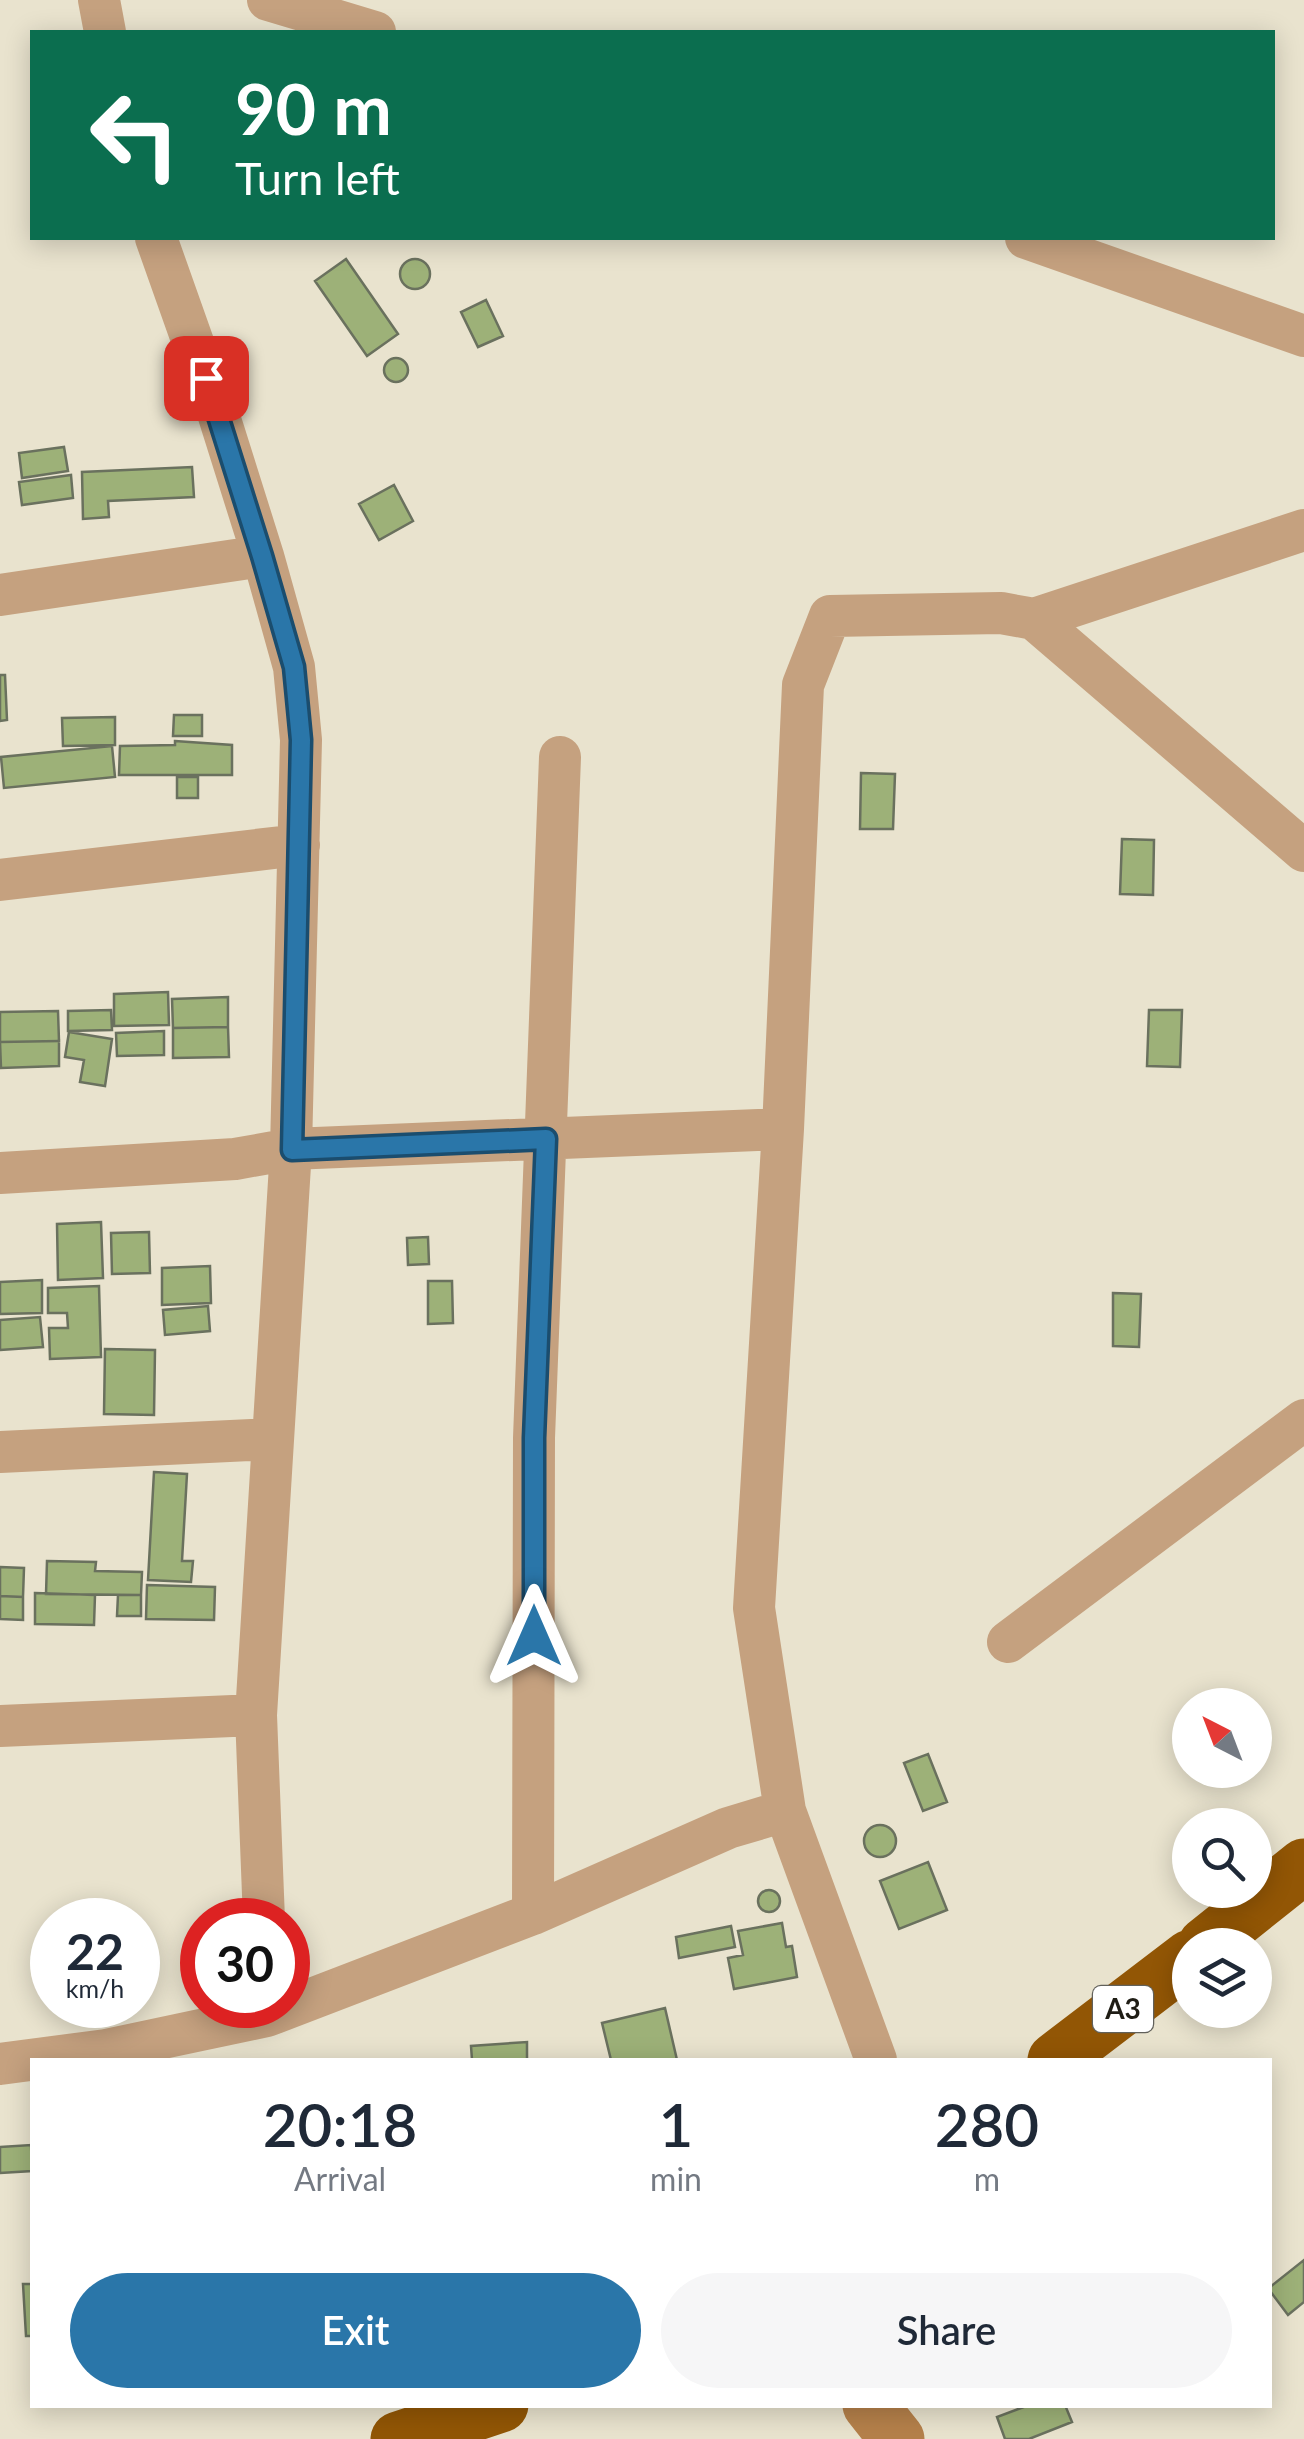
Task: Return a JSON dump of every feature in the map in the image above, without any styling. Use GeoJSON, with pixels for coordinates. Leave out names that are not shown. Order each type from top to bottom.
{"type":"FeatureCollection","features":[{"type":"Feature","properties":{"kind":"highway"},"geometry":{"type":"LineString","coordinates":[[1226,1928],[1304,1866]]}},
{"type":"Feature","properties":{"kind":"highway","name":"A3"},"geometry":{"type":"LineString","coordinates":[[1058,2058],[1172,1971]]}},
{"type":"Feature","properties":{"kind":"highway"},"geometry":{"type":"LineString","coordinates":[[398,2439],[493,2408]]}},
{"type":"Feature","properties":{"kind":"street"},"geometry":{"type":"LineString","coordinates":[[100,0],[105,30]]}},
{"type":"Feature","properties":{"kind":"street"},"geometry":{"type":"LineString","coordinates":[[268,0],[369,30]]}},
{"type":"Feature","properties":{"kind":"street"},"geometry":{"type":"LineString","coordinates":[[157,240],[218,412],[262,556],[294,667],[301,740],[292,1150],[256,1715],[263,1898]]}},
{"type":"Feature","properties":{"kind":"street"},"geometry":{"type":"LineString","coordinates":[[1032,240],[1304,336]]}},
{"type":"Feature","properties":{"kind":"street"},"geometry":{"type":"LineString","coordinates":[[875,2058],[785,1812],[754,1608],[783,1129],[803,685],[830,616],[1002,613],[1034,619],[1304,530]]}},
{"type":"Feature","properties":{"kind":"street"},"geometry":{"type":"LineString","coordinates":[[0,595],[262,556]]}},
{"type":"Feature","properties":{"kind":"street"},"geometry":{"type":"LineString","coordinates":[[1034,619],[1304,851]]}},
{"type":"Feature","properties":{"kind":"street"},"geometry":{"type":"LineString","coordinates":[[533,1914],[534,1438],[560,757]]}},
{"type":"Feature","properties":{"kind":"street"},"geometry":{"type":"LineString","coordinates":[[0,880],[299,845]]}},
{"type":"Feature","properties":{"kind":"street"},"geometry":{"type":"LineString","coordinates":[[0,1172],[235,1160],[292,1150],[783,1129]]}},
{"type":"Feature","properties":{"kind":"street"},"geometry":{"type":"LineString","coordinates":[[1008,1642],[1304,1420]]}},
{"type":"Feature","properties":{"kind":"street"},"geometry":{"type":"LineString","coordinates":[[0,1452],[271,1439]]}},
{"type":"Feature","properties":{"kind":"street"},"geometry":{"type":"LineString","coordinates":[[0,1726],[256,1715]]}},
{"type":"Feature","properties":{"kind":"street"},"geometry":{"type":"LineString","coordinates":[[310,1994],[533,1914],[728,1828],[785,1812]]}},
{"type":"Feature","properties":{"kind":"street"},"geometry":{"type":"LineString","coordinates":[[45,2058],[106,2050],[195,2028]]}},
{"type":"Feature","properties":{"kind":"street"},"geometry":{"type":"LineString","coordinates":[[0,2064],[30,2060]]}},
{"type":"Feature","properties":{"kind":"street"},"geometry":{"type":"LineString","coordinates":[[872,2408],[898,2439]]}},
{"type":"Feature","properties":{"kind":"building"},"geometry":{"type":"Polygon","coordinates":[[[346,259],[398,334],[367,356],[315,281],[346,259]]]}},
{"type":"Feature","properties":{"kind":"building"},"geometry":{"type":"Polygon","coordinates":[[[415,259],[426,263],[430,274],[426,285],[415,289],[404,285],[400,274],[404,263],[415,259]]]}},
{"type":"Feature","properties":{"kind":"building"},"geometry":{"type":"Polygon","coordinates":[[[486,300],[503,336],[478,347],[461,312],[486,300]]]}},
{"type":"Feature","properties":{"kind":"building"},"geometry":{"type":"Polygon","coordinates":[[[396,358],[408,370],[396,382],[384,370],[396,358]]]}},
{"type":"Feature","properties":{"kind":"building"},"geometry":{"type":"Polygon","coordinates":[[[64,447],[68,471],[22,478],[19,453],[64,447]]]}},
{"type":"Feature","properties":{"kind":"building"},"geometry":{"type":"Polygon","coordinates":[[[192,467],[194,497],[108,501],[109,517],[83,519],[82,472],[192,467]]]}},
{"type":"Feature","properties":{"kind":"building"},"geometry":{"type":"Polygon","coordinates":[[[71,475],[73,498],[22,505],[19,482],[71,475]]]}},
{"type":"Feature","properties":{"kind":"building"},"geometry":{"type":"Polygon","coordinates":[[[394,485],[413,521],[379,540],[359,504],[394,485]]]}},
{"type":"Feature","properties":{"kind":"building"},"geometry":{"type":"Polygon","coordinates":[[[0,675],[5,675],[7,720],[0,721],[0,675]]]}},
{"type":"Feature","properties":{"kind":"building"},"geometry":{"type":"Polygon","coordinates":[[[174,715],[202,715],[202,736],[173,736],[174,715]]]}},
{"type":"Feature","properties":{"kind":"building"},"geometry":{"type":"Polygon","coordinates":[[[115,717],[115,745],[63,746],[62,718],[115,717]]]}},
{"type":"Feature","properties":{"kind":"building"},"geometry":{"type":"Polygon","coordinates":[[[175,741],[232,745],[232,775],[119,775],[120,746],[175,745],[175,741]]]}},
{"type":"Feature","properties":{"kind":"building"},"geometry":{"type":"Polygon","coordinates":[[[112,746],[115,777],[4,788],[1,757],[112,746]]]}},
{"type":"Feature","properties":{"kind":"building"},"geometry":{"type":"Polygon","coordinates":[[[861,773],[895,774],[893,829],[860,829],[861,773]]]}},
{"type":"Feature","properties":{"kind":"building"},"geometry":{"type":"Polygon","coordinates":[[[177,777],[198,777],[198,798],[177,798],[177,777]]]}},
{"type":"Feature","properties":{"kind":"building"},"geometry":{"type":"Polygon","coordinates":[[[1122,839],[1154,840],[1153,895],[1120,894],[1122,839]]]}},
{"type":"Feature","properties":{"kind":"building"},"geometry":{"type":"Polygon","coordinates":[[[168,992],[169,1025],[114,1026],[114,994],[168,992]]]}},
{"type":"Feature","properties":{"kind":"building"},"geometry":{"type":"Polygon","coordinates":[[[228,997],[228,1027],[173,1028],[172,999],[228,997]]]}},
{"type":"Feature","properties":{"kind":"building"},"geometry":{"type":"Polygon","coordinates":[[[111,1010],[112,1030],[68,1031],[68,1011],[111,1010]]]}},
{"type":"Feature","properties":{"kind":"building"},"geometry":{"type":"Polygon","coordinates":[[[1149,1010],[1182,1010],[1180,1067],[1147,1066],[1149,1010]]]}},
{"type":"Feature","properties":{"kind":"building"},"geometry":{"type":"Polygon","coordinates":[[[58,1011],[59,1041],[0,1042],[0,1012],[58,1011]]]}},
{"type":"Feature","properties":{"kind":"building"},"geometry":{"type":"Polygon","coordinates":[[[228,1027],[229,1057],[173,1058],[173,1028],[228,1027]]]}},
{"type":"Feature","properties":{"kind":"building"},"geometry":{"type":"Polygon","coordinates":[[[164,1031],[164,1055],[117,1056],[116,1033],[164,1031]]]}},
{"type":"Feature","properties":{"kind":"building"},"geometry":{"type":"Polygon","coordinates":[[[69,1032],[112,1039],[105,1086],[80,1082],[84,1060],[65,1057],[69,1032]]]}},
{"type":"Feature","properties":{"kind":"building"},"geometry":{"type":"Polygon","coordinates":[[[59,1041],[59,1066],[1,1068],[0,1042],[59,1041]]]}},
{"type":"Feature","properties":{"kind":"building"},"geometry":{"type":"Polygon","coordinates":[[[101,1222],[103,1278],[58,1280],[57,1224],[101,1222]]]}},
{"type":"Feature","properties":{"kind":"building"},"geometry":{"type":"Polygon","coordinates":[[[149,1232],[150,1273],[112,1274],[111,1233],[149,1232]]]}},
{"type":"Feature","properties":{"kind":"building"},"geometry":{"type":"Polygon","coordinates":[[[428,1237],[429,1264],[408,1265],[407,1238],[428,1237]]]}},
{"type":"Feature","properties":{"kind":"building"},"geometry":{"type":"Polygon","coordinates":[[[210,1266],[211,1303],[162,1305],[162,1268],[210,1266]]]}},
{"type":"Feature","properties":{"kind":"building"},"geometry":{"type":"Polygon","coordinates":[[[42,1280],[42,1313],[0,1314],[0,1282],[42,1280]]]}},
{"type":"Feature","properties":{"kind":"building"},"geometry":{"type":"Polygon","coordinates":[[[428,1281],[452,1281],[453,1323],[428,1324],[428,1281]]]}},
{"type":"Feature","properties":{"kind":"building"},"geometry":{"type":"Polygon","coordinates":[[[99,1286],[101,1357],[50,1359],[49,1328],[68,1328],[67,1313],[48,1313],[48,1288],[99,1286]]]}},
{"type":"Feature","properties":{"kind":"building"},"geometry":{"type":"Polygon","coordinates":[[[1113,1293],[1141,1294],[1139,1347],[1113,1346],[1113,1293]]]}},
{"type":"Feature","properties":{"kind":"building"},"geometry":{"type":"Polygon","coordinates":[[[208,1306],[210,1331],[165,1335],[163,1310],[208,1306]]]}},
{"type":"Feature","properties":{"kind":"building"},"geometry":{"type":"Polygon","coordinates":[[[40,1317],[43,1347],[0,1350],[0,1320],[40,1317]]]}},
{"type":"Feature","properties":{"kind":"building"},"geometry":{"type":"Polygon","coordinates":[[[105,1349],[155,1350],[154,1415],[104,1414],[105,1349]]]}},
{"type":"Feature","properties":{"kind":"building"},"geometry":{"type":"Polygon","coordinates":[[[154,1472],[187,1474],[182,1561],[193,1561],[191,1582],[148,1580],[154,1472]]]}},
{"type":"Feature","properties":{"kind":"building"},"geometry":{"type":"Polygon","coordinates":[[[47,1561],[96,1562],[95,1571],[142,1572],[141,1595],[46,1594],[47,1561]]]}},
{"type":"Feature","properties":{"kind":"building"},"geometry":{"type":"Polygon","coordinates":[[[0,1567],[24,1568],[23,1597],[0,1596],[0,1567]]]}},
{"type":"Feature","properties":{"kind":"building"},"geometry":{"type":"Polygon","coordinates":[[[147,1585],[215,1587],[214,1620],[146,1619],[147,1585]]]}},
{"type":"Feature","properties":{"kind":"building"},"geometry":{"type":"Polygon","coordinates":[[[35,1593],[95,1595],[94,1625],[35,1624],[35,1593]]]}},
{"type":"Feature","properties":{"kind":"building"},"geometry":{"type":"Polygon","coordinates":[[[118,1595],[141,1595],[141,1616],[117,1616],[118,1595]]]}},
{"type":"Feature","properties":{"kind":"building"},"geometry":{"type":"Polygon","coordinates":[[[0,1596],[23,1597],[23,1620],[0,1619],[0,1596]]]}},
{"type":"Feature","properties":{"kind":"building"},"geometry":{"type":"Polygon","coordinates":[[[928,1754],[947,1802],[923,1811],[904,1763],[928,1754]]]}},
{"type":"Feature","properties":{"kind":"building"},"geometry":{"type":"Polygon","coordinates":[[[880,1825],[891,1830],[896,1841],[891,1852],[880,1857],[869,1852],[864,1841],[869,1830],[880,1825]]]}},
{"type":"Feature","properties":{"kind":"building"},"geometry":{"type":"Polygon","coordinates":[[[928,1862],[947,1910],[899,1929],[880,1881],[928,1862]]]}},
{"type":"Feature","properties":{"kind":"building"},"geometry":{"type":"Polygon","coordinates":[[[765,1890],[773,1890],[780,1901],[773,1912],[765,1912],[758,1905],[758,1897],[765,1890]]]}},
{"type":"Feature","properties":{"kind":"building"},"geometry":{"type":"Polygon","coordinates":[[[782,1923],[786,1947],[792,1946],[797,1977],[734,1989],[728,1958],[743,1955],[738,1931],[782,1923]]]}},
{"type":"Feature","properties":{"kind":"building"},"geometry":{"type":"Polygon","coordinates":[[[731,1926],[735,1947],[679,1958],[676,1937],[731,1926]]]}},
{"type":"Feature","properties":{"kind":"building"},"geometry":{"type":"Polygon","coordinates":[[[665,2008],[677,2058],[611,2058],[602,2023],[665,2008]]]}},
{"type":"Feature","properties":{"kind":"building"},"geometry":{"type":"Polygon","coordinates":[[[527,2042],[527,2058],[472,2058],[471,2046],[527,2042]]]}},
{"type":"Feature","properties":{"kind":"building"},"geometry":{"type":"Polygon","coordinates":[[[30,2145],[30,2171],[0,2173],[0,2147],[30,2145]]]}},
{"type":"Feature","properties":{"kind":"building"},"geometry":{"type":"Polygon","coordinates":[[[1304,2260],[1304,2302],[1288,2315],[1272,2294],[1272,2285],[1304,2260]]]}},
{"type":"Feature","properties":{"kind":"building"},"geometry":{"type":"Polygon","coordinates":[[[23,2284],[30,2284],[30,2336],[26,2336],[23,2284]]]}},
{"type":"Feature","properties":{"kind":"building"},"geometry":{"type":"Polygon","coordinates":[[[1021,2408],[1066,2408],[1072,2422],[1029,2439],[1005,2439],[997,2417],[1021,2408]]]}},
{"type":"Feature","properties":{"kind":"route"},"geometry":{"type":"LineString","coordinates":[[206,378],[294,667],[301,740],[292,1150],[546,1139],[534,1438],[534,1636]]}}]}
